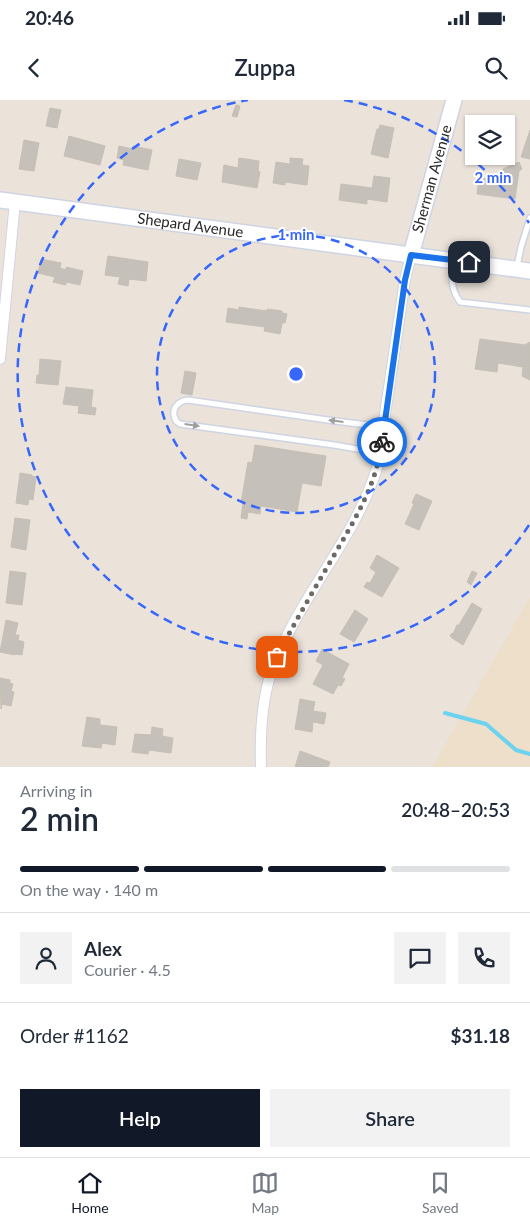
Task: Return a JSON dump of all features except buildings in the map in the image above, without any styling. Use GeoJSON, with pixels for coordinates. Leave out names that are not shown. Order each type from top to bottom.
{"type":"FeatureCollection","features":[{"type":"Feature","properties":{"kind":"main road","name":"Sherman Avenue"},"geometry":{"type":"LineString","coordinates":[[411,255],[454,100]]}},
{"type":"Feature","properties":{"kind":"main road","name":"Shepard Avenue"},"geometry":{"type":"LineString","coordinates":[[7,201],[523,270]]}},
{"type":"Feature","properties":{"kind":"street"},"geometry":{"type":"LineString","coordinates":[[0,359],[7,201]]}},
{"type":"Feature","properties":{"kind":"street","name":"Sherman Avenue"},"geometry":{"type":"LineString","coordinates":[[261,767],[262,719],[270,674],[289,633],[368,495],[378,468],[405,280],[411,255]]}},
{"type":"Feature","properties":{"kind":"lane"},"geometry":{"type":"LineString","coordinates":[[523,270],[520,247],[530,218]]}},
{"type":"Feature","properties":{"kind":"lane"},"geometry":{"type":"LineString","coordinates":[[453,260],[451,275],[453,291],[460,302],[530,310]]}},
{"type":"Feature","properties":{"kind":"lane"},"geometry":{"type":"LineString","coordinates":[[381,453],[180,424],[176,421],[174,411],[176,405],[181,401],[188,400],[384,427]]}},
{"type":"Feature","properties":{"kind":"shaded area"},"geometry":{"type":"Polygon","coordinates":[[[530,597],[530,767],[432,767],[530,597]]]}},
{"type":"Feature","properties":{"kind":"waterway"},"geometry":{"type":"LineString","coordinates":[[445,713],[486,724],[516,750],[530,754]]}},
{"type":"Feature","properties":{"kind":"way so far"},"geometry":{"type":"LineString","coordinates":[[277,657],[368,495],[378,468],[382,442]]}},
{"type":"Feature","properties":{"kind":"route"},"geometry":{"type":"LineString","coordinates":[[382,442],[405,280],[411,255],[469,262]]}}]}
